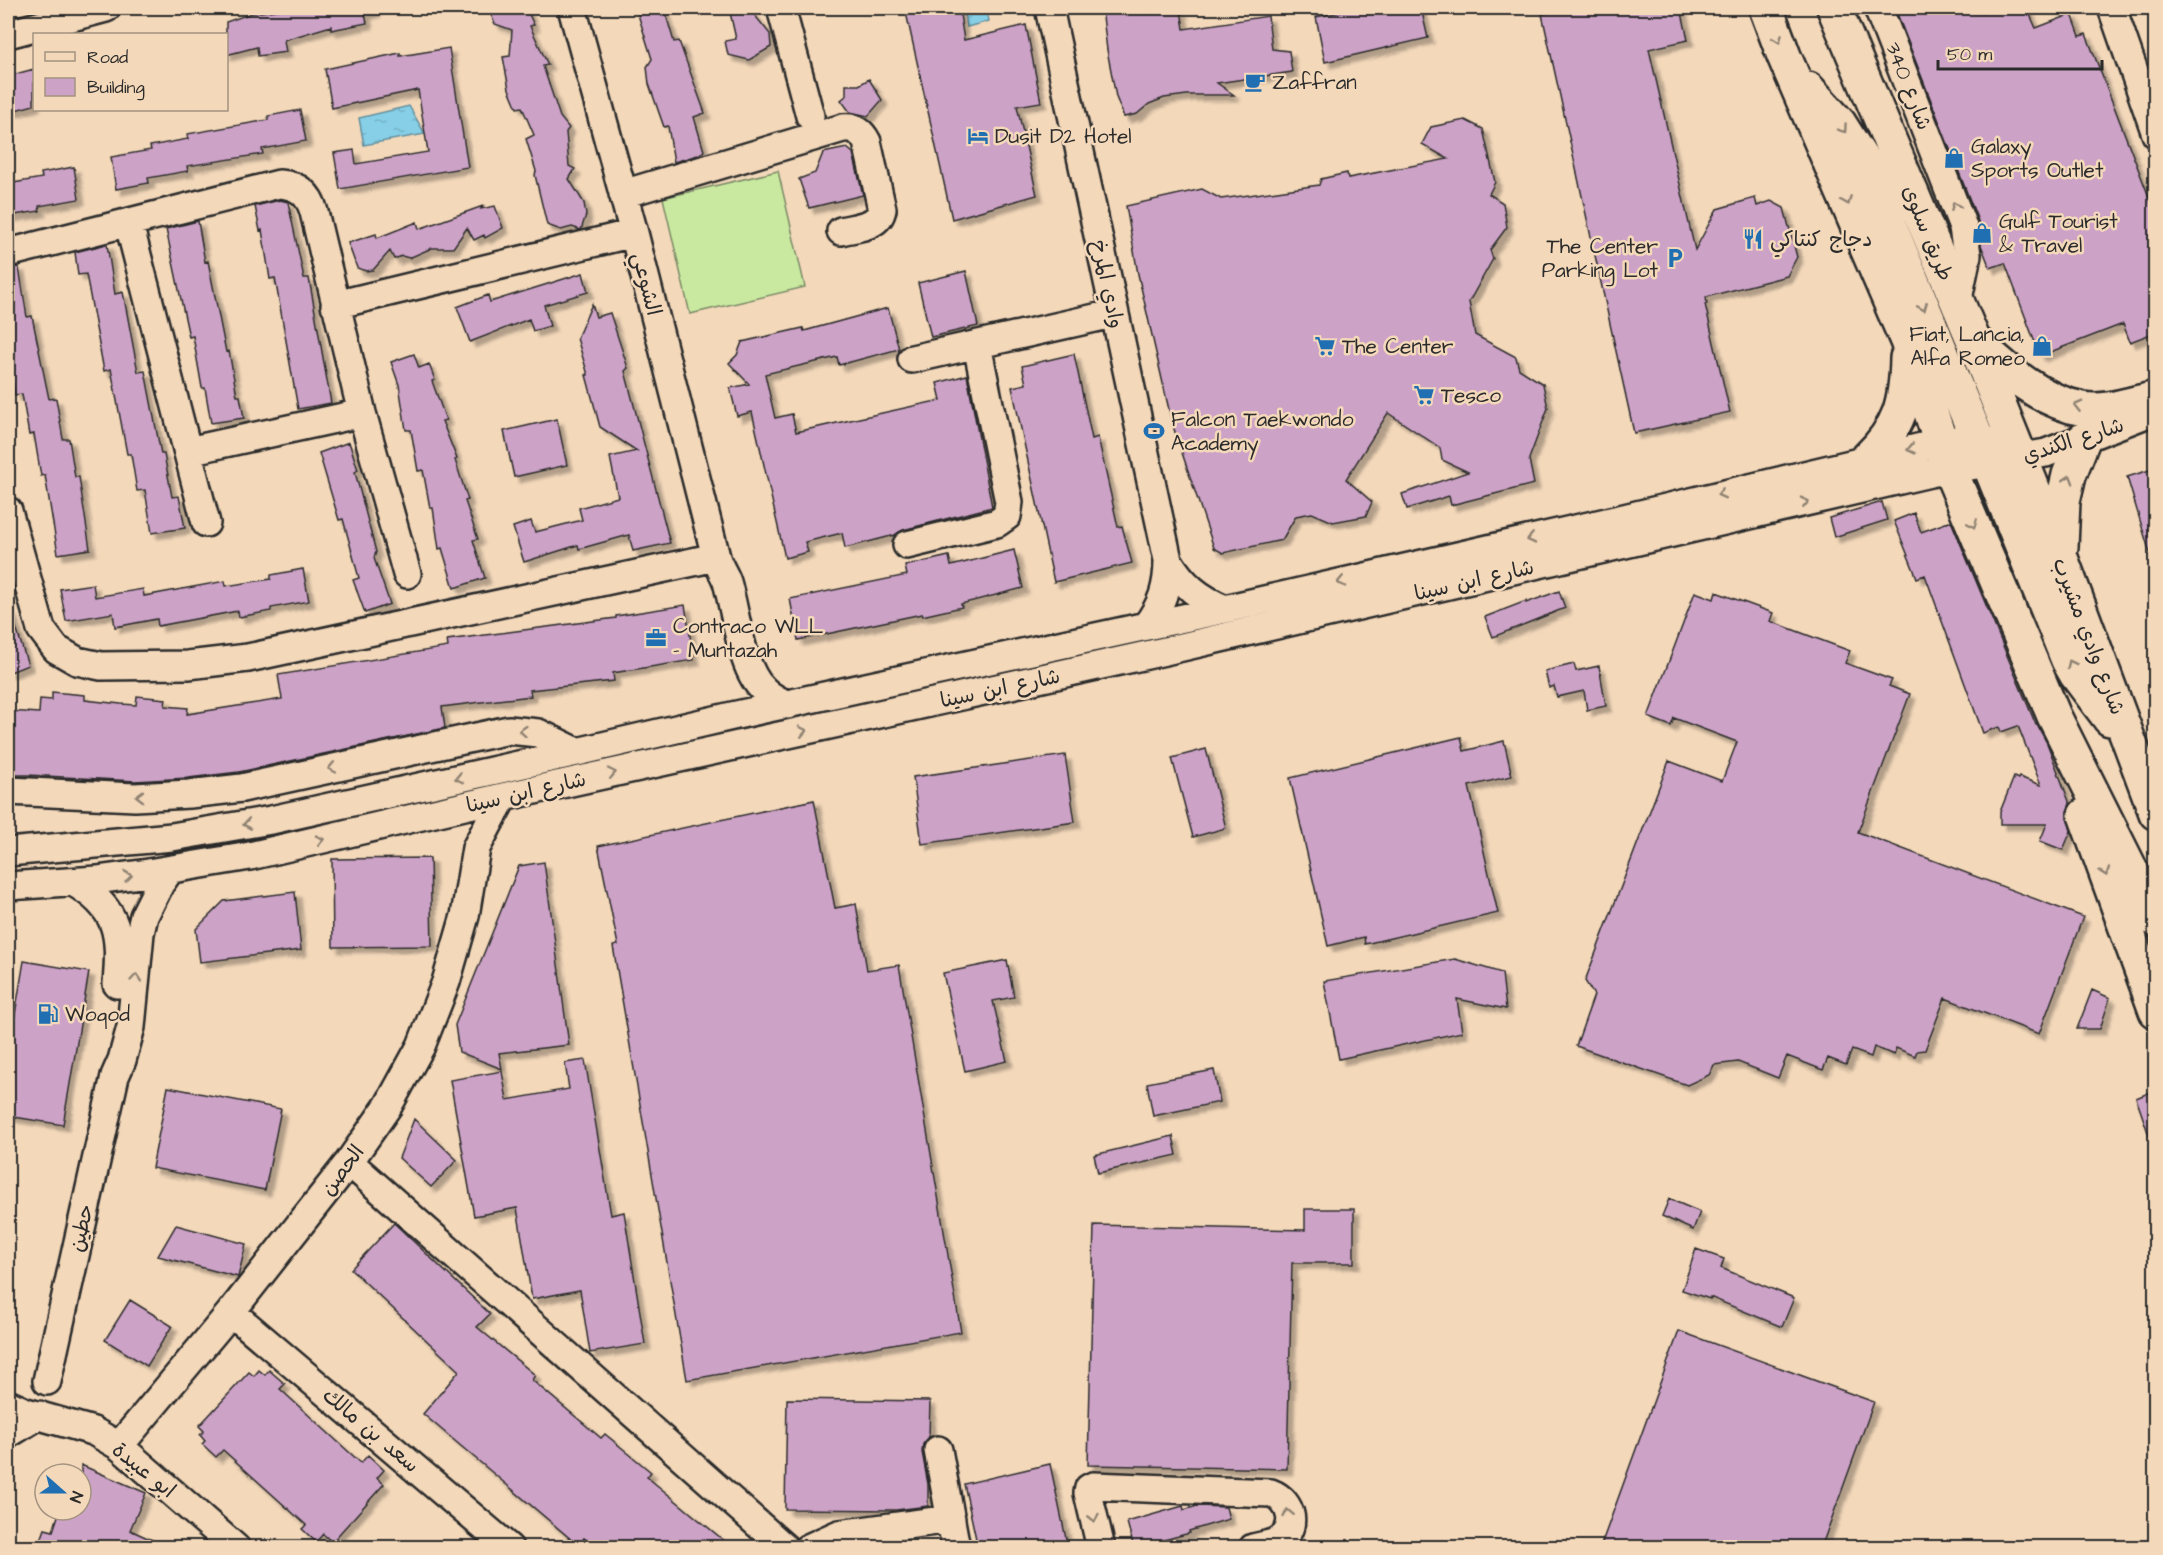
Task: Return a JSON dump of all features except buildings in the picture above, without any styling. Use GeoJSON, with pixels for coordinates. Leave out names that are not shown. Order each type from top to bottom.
{"type":"FeatureCollection","features":[{"type":"Feature","properties":{"kind":"main road"},"geometry":{"type":"LineString","coordinates":[[1766,8],[1790,70],[1907,341],[1946,457],[2054,716],[2156,920]]}},
{"type":"Feature","properties":{"kind":"main road","name":"طريق سلوى"},"geometry":{"type":"LineString","coordinates":[[1841,14],[2015,445]]}},
{"type":"Feature","properties":{"kind":"main road"},"geometry":{"type":"LineString","coordinates":[[1790,70],[1839,123],[1863,161],[2068,660],[2088,691],[2130,745]]}},
{"type":"Feature","properties":{"kind":"main road"},"geometry":{"type":"LineString","coordinates":[[1973,339],[2007,371],[2025,384],[2083,409],[2108,409],[2156,398]]}},
{"type":"Feature","properties":{"kind":"main road"},"geometry":{"type":"LineString","coordinates":[[1867,459],[1881,446],[1900,413],[1907,385],[1907,341]]}},
{"type":"Feature","properties":{"kind":"main road"},"geometry":{"type":"LineString","coordinates":[[2061,558],[2063,501],[2069,475],[2083,440]]}},
{"type":"Feature","properties":{"kind":"main road"},"geometry":{"type":"LineString","coordinates":[[1982,450],[1982,443],[1996,452],[2015,445]]}},
{"type":"Feature","properties":{"kind":"main road","name":"شارع وادي مشيرب"},"geometry":{"type":"LineString","coordinates":[[2015,445],[2061,558],[2156,813]]}},
{"type":"Feature","properties":{"kind":"main road"},"geometry":{"type":"LineString","coordinates":[[1946,457],[1962,447],[1982,450]]}},
{"type":"Feature","properties":{"kind":"main road"},"geometry":{"type":"LineString","coordinates":[[2054,716],[2083,809],[2156,1011]]}},
{"type":"Feature","properties":{"kind":"street"},"geometry":{"type":"LineString","coordinates":[[8,34],[106,8]]}},
{"type":"Feature","properties":{"kind":"street","name":"الشوعي"},"geometry":{"type":"LineString","coordinates":[[572,8],[634,233],[716,559],[740,678],[738,697],[732,716]]}},
{"type":"Feature","properties":{"kind":"street"},"geometry":{"type":"LineString","coordinates":[[781,8],[810,116]]}},
{"type":"Feature","properties":{"kind":"street","name":"وادي المرخ"},"geometry":{"type":"LineString","coordinates":[[1049,8],[1083,160],[1113,314],[1168,560],[1168,578],[1164,596],[1157,612],[1146,626]]}},
{"type":"Feature","properties":{"kind":"street","name":"شارع 340"},"geometry":{"type":"LineString","coordinates":[[1878,8],[1963,227],[1967,255],[1957,304]]}},
{"type":"Feature","properties":{"kind":"street"},"geometry":{"type":"LineString","coordinates":[[2112,8],[2156,134]]}},
{"type":"Feature","properties":{"kind":"street"},"geometry":{"type":"LineString","coordinates":[[623,194],[850,127],[863,135],[867,142],[882,208],[881,214],[873,223],[841,231]]}},
{"type":"Feature","properties":{"kind":"street"},"geometry":{"type":"LineString","coordinates":[[8,253],[279,184],[298,188],[311,202],[362,413],[406,574]]}},
{"type":"Feature","properties":{"kind":"street"},"geometry":{"type":"LineString","coordinates":[[129,224],[206,523]]}},
{"type":"Feature","properties":{"kind":"street"},"geometry":{"type":"LineString","coordinates":[[335,305],[634,233]]}},
{"type":"Feature","properties":{"kind":"street"},"geometry":{"type":"LineString","coordinates":[[912,359],[1113,314]]}},
{"type":"Feature","properties":{"kind":"street"},"geometry":{"type":"LineString","coordinates":[[907,545],[997,523],[1007,516],[1009,502],[977,345]]}},
{"type":"Feature","properties":{"kind":"street","name":"شارع الكندي"},"geometry":{"type":"LineString","coordinates":[[2015,445],[2046,453],[2156,410]]}},
{"type":"Feature","properties":{"kind":"street"},"geometry":{"type":"LineString","coordinates":[[188,451],[362,413]]}},
{"type":"Feature","properties":{"kind":"street","name":"شارع ابن سينا"},"geometry":{"type":"LineString","coordinates":[[8,852],[61,849],[172,837],[260,822],[1225,609],[1624,518],[1867,459],[1946,457]]}},
{"type":"Feature","properties":{"kind":"street","name":"شارع ابن سينا"},"geometry":{"type":"LineString","coordinates":[[8,886],[73,882],[170,870],[250,856],[502,797],[1165,651],[1946,457]]}},
{"type":"Feature","properties":{"kind":"street"},"geometry":{"type":"LineString","coordinates":[[8,511],[41,629],[56,648],[77,661],[101,666],[188,665],[248,658],[716,559]]}},
{"type":"Feature","properties":{"kind":"street","name":"الشوعي"},"geometry":{"type":"LineString","coordinates":[[716,559],[726,580],[747,664],[763,689],[788,705]]}},
{"type":"Feature","properties":{"kind":"street","name":"وادي المرخ"},"geometry":{"type":"LineString","coordinates":[[1168,560],[1178,577],[1191,591],[1225,609]]}},
{"type":"Feature","properties":{"kind":"street","name":"شارع ابن سينا"},"geometry":{"type":"LineString","coordinates":[[8,791],[135,797],[242,788],[509,730],[538,733],[577,752]]}},
{"type":"Feature","properties":{"kind":"street","name":"الحصن"},"geometry":{"type":"LineString","coordinates":[[119,1446],[231,1312],[349,1162],[394,1096],[421,1046],[447,982],[462,927],[476,848],[502,797]]}},
{"type":"Feature","properties":{"kind":"street"},"geometry":{"type":"LineString","coordinates":[[434,813],[459,826],[476,848]]}},
{"type":"Feature","properties":{"kind":"street"},"geometry":{"type":"LineString","coordinates":[[8,837],[61,849]]}},
{"type":"Feature","properties":{"kind":"street","name":"حطين"},"geometry":{"type":"LineString","coordinates":[[47,1381],[115,1076],[132,1027],[140,933],[144,916],[160,884],[170,870]]}},
{"type":"Feature","properties":{"kind":"street","name":"حطين"},"geometry":{"type":"LineString","coordinates":[[73,882],[89,891],[101,902],[118,932],[120,949],[112,1043],[115,1076]]}},
{"type":"Feature","properties":{"kind":"street"},"geometry":{"type":"LineString","coordinates":[[349,1162],[785,1548]]}},
{"type":"Feature","properties":{"kind":"street","name":"سعد بن مالك"},"geometry":{"type":"LineString","coordinates":[[231,1312],[509,1548]]}},
{"type":"Feature","properties":{"kind":"street","name":"ابو عبيدة"},"geometry":{"type":"LineString","coordinates":[[8,1404],[26,1412],[93,1431],[119,1446],[236,1548]]}},
{"type":"Feature","properties":{"kind":"street"},"geometry":{"type":"LineString","coordinates":[[8,1434],[39,1415]]}},
{"type":"Feature","properties":{"kind":"street"},"geometry":{"type":"LineString","coordinates":[[938,1450],[956,1548]]}},
{"type":"Feature","properties":{"kind":"street"},"geometry":{"type":"LineString","coordinates":[[1101,1548],[1088,1492],[1093,1486],[1270,1493],[1278,1496],[1284,1501],[1291,1515],[1287,1531],[1276,1542],[1253,1548]]}},
{"type":"Feature","properties":{"kind":"street"},"geometry":{"type":"LineString","coordinates":[[808,1548],[839,1534],[951,1519]]}},
{"type":"Feature","properties":{"kind":"green space"},"geometry":{"type":"Polygon","coordinates":[[[778,171],[805,287],[690,314],[663,198],[778,171]]]}},
{"type":"Feature","properties":{"kind":"water"},"geometry":{"type":"Polygon","coordinates":[[[964,8],[986,8],[989,21],[967,27],[964,8]]]}},
{"type":"Feature","properties":{"kind":"water"},"geometry":{"type":"Polygon","coordinates":[[[409,106],[425,134],[364,145],[359,118],[409,106]]]}},
{"type":"Feature","properties":{"kind":"place","name":"Zaffran"},"geometry":{"type":"Point","coordinates":[1255,82]}},
{"type":"Feature","properties":{"kind":"place","name":"Dusit D2 Hotel"},"geometry":{"type":"Point","coordinates":[978,136]}},
{"type":"Feature","properties":{"kind":"place","name":"Galaxy Sports Outlet"},"geometry":{"type":"Point","coordinates":[1954,158]}},
{"type":"Feature","properties":{"kind":"place","name":"Gulf Tourist & Travel"},"geometry":{"type":"Point","coordinates":[1982,233]}},
{"type":"Feature","properties":{"kind":"place","name":"دجاج كنتاكي"},"geometry":{"type":"Point","coordinates":[1753,239]}},
{"type":"Feature","properties":{"kind":"place","name":"The Center Parking Lot"},"geometry":{"type":"Point","coordinates":[1675,258]}},
{"type":"Feature","properties":{"kind":"place","name":"The Center"},"geometry":{"type":"Point","coordinates":[1325,346]}},
{"type":"Feature","properties":{"kind":"place","name":"Fiat, Lancia, Alfa Romeo"},"geometry":{"type":"Point","coordinates":[2042,346]}},
{"type":"Feature","properties":{"kind":"place","name":"Tesco"},"geometry":{"type":"Point","coordinates":[1424,395]}},
{"type":"Feature","properties":{"kind":"place","name":"Falcon Taekwondo Academy"},"geometry":{"type":"Point","coordinates":[1154,431]}},
{"type":"Feature","properties":{"kind":"place","name":"Contraco WLL - Muntazah"},"geometry":{"type":"Point","coordinates":[656,638]}},
{"type":"Feature","properties":{"kind":"place","name":"Woqod"},"geometry":{"type":"Point","coordinates":[48,1014]}}]}
